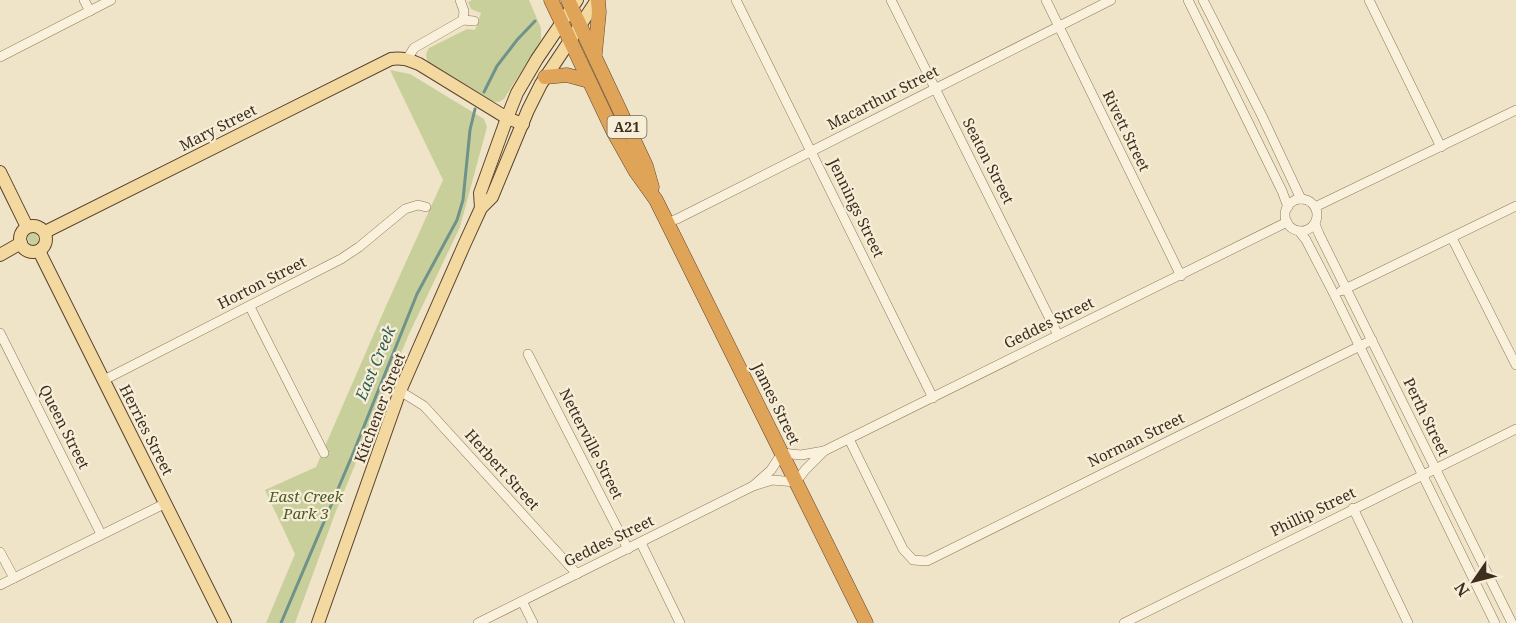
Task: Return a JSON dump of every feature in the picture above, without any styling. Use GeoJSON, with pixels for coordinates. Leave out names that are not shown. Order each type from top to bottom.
{"type":"FeatureCollection","features":[{"type":"Feature","properties":{"kind":"highway","name":"James Street"},"geometry":{"type":"LineString","coordinates":[[550,0],[621,146],[656,200],[866,623]]}},
{"type":"Feature","properties":{"kind":"highway"},"geometry":{"type":"LineString","coordinates":[[595,56],[598,0]]}},
{"type":"Feature","properties":{"kind":"highway","name":"James Street"},"geometry":{"type":"LineString","coordinates":[[572,2],[580,25],[646,166],[656,200]]}},
{"type":"Feature","properties":{"kind":"highway"},"geometry":{"type":"LineString","coordinates":[[545,77],[567,75],[589,81]]}},
{"type":"Feature","properties":{"kind":"main road","name":"Kitchener Street"},"geometry":{"type":"LineString","coordinates":[[318,623],[400,391],[481,208],[492,196],[545,77],[598,0]]}},
{"type":"Feature","properties":{"kind":"main road","name":"Kitchener Street"},"geometry":{"type":"LineString","coordinates":[[481,208],[480,193],[507,118],[523,83],[572,2]]}},
{"type":"Feature","properties":{"kind":"main road","name":"Mary Street"},"geometry":{"type":"LineString","coordinates":[[45,232],[375,66],[391,59],[407,59]]}},
{"type":"Feature","properties":{"kind":"main road"},"geometry":{"type":"LineString","coordinates":[[407,59],[507,118],[523,124]]}},
{"type":"Feature","properties":{"kind":"main road"},"geometry":{"type":"LineString","coordinates":[[0,172],[27,227]]}},
{"type":"Feature","properties":{"kind":"main road"},"geometry":{"type":"LineString","coordinates":[[27,227],[39,227],[45,232],[45,244],[39,251],[28,251],[21,243],[21,232],[27,227]]}},
{"type":"Feature","properties":{"kind":"main road"},"geometry":{"type":"LineString","coordinates":[[0,255],[21,243]]}},
{"type":"Feature","properties":{"kind":"main road","name":"Herries Street"},"geometry":{"type":"LineString","coordinates":[[39,251],[225,623]]}},
{"type":"Feature","properties":{"kind":"street"},"geometry":{"type":"LineString","coordinates":[[84,0],[90,11]]}},
{"type":"Feature","properties":{"kind":"street"},"geometry":{"type":"LineString","coordinates":[[0,57],[111,0]]}},
{"type":"Feature","properties":{"kind":"street"},"geometry":{"type":"LineString","coordinates":[[460,0],[465,11],[463,20]]}},
{"type":"Feature","properties":{"kind":"street","name":"Jennings Street"},"geometry":{"type":"LineString","coordinates":[[736,0],[933,398]]}},
{"type":"Feature","properties":{"kind":"street","name":"Seaton Street"},"geometry":{"type":"LineString","coordinates":[[891,0],[1058,335]]}},
{"type":"Feature","properties":{"kind":"street","name":"Rivett Street"},"geometry":{"type":"LineString","coordinates":[[1046,0],[1180,276]]}},
{"type":"Feature","properties":{"kind":"street","name":"Macarthur Street"},"geometry":{"type":"LineString","coordinates":[[667,222],[1111,0]]}},
{"type":"Feature","properties":{"kind":"street"},"geometry":{"type":"LineString","coordinates":[[1188,0],[1288,207]]}},
{"type":"Feature","properties":{"kind":"street"},"geometry":{"type":"LineString","coordinates":[[1203,0],[1301,199]]}},
{"type":"Feature","properties":{"kind":"street"},"geometry":{"type":"LineString","coordinates":[[1369,0],[1441,147]]}},
{"type":"Feature","properties":{"kind":"street"},"geometry":{"type":"LineString","coordinates":[[407,59],[414,48],[463,20],[474,21]]}},
{"type":"Feature","properties":{"kind":"street"},"geometry":{"type":"LineString","coordinates":[[1315,207],[1516,110]]}},
{"type":"Feature","properties":{"kind":"street"},"geometry":{"type":"LineString","coordinates":[[1249,123],[1262,117]]}},
{"type":"Feature","properties":{"kind":"street"},"geometry":{"type":"LineString","coordinates":[[1295,200],[1308,200],[1315,207],[1317,216],[1315,224],[1307,230],[1299,231],[1292,228],[1285,214],[1288,207],[1295,200]]}},
{"type":"Feature","properties":{"kind":"street","name":"Horton Street"},"geometry":{"type":"LineString","coordinates":[[104,380],[341,259],[405,209],[418,205],[426,207]]}},
{"type":"Feature","properties":{"kind":"street"},"geometry":{"type":"LineString","coordinates":[[1334,294],[1516,206]]}},
{"type":"Feature","properties":{"kind":"street","name":"Geddes Street"},"geometry":{"type":"LineString","coordinates":[[753,486],[771,470],[782,453],[801,455],[824,451],[1287,222]]}},
{"type":"Feature","properties":{"kind":"street","name":"Perth Street"},"geometry":{"type":"LineString","coordinates":[[1315,224],[1512,623]]}},
{"type":"Feature","properties":{"kind":"street","name":"Perth Street"},"geometry":{"type":"LineString","coordinates":[[1299,231],[1334,294],[1495,623]]}},
{"type":"Feature","properties":{"kind":"street"},"geometry":{"type":"LineString","coordinates":[[1452,238],[1516,365]]}},
{"type":"Feature","properties":{"kind":"street"},"geometry":{"type":"LineString","coordinates":[[250,307],[324,453]]}},
{"type":"Feature","properties":{"kind":"street","name":"Queen Street"},"geometry":{"type":"LineString","coordinates":[[0,333],[101,534]]}},
{"type":"Feature","properties":{"kind":"street","name":"Norman Street"},"geometry":{"type":"LineString","coordinates":[[849,439],[903,549],[913,560],[927,561],[1372,340]]}},
{"type":"Feature","properties":{"kind":"street","name":"Netterville Street"},"geometry":{"type":"LineString","coordinates":[[528,354],[628,549]]}},
{"type":"Feature","properties":{"kind":"street","name":"Herbert Street"},"geometry":{"type":"LineString","coordinates":[[400,391],[424,406],[577,574]]}},
{"type":"Feature","properties":{"kind":"street","name":"Phillip Street"},"geometry":{"type":"LineString","coordinates":[[1124,623],[1516,429]]}},
{"type":"Feature","properties":{"kind":"street","name":"Geddes Street"},"geometry":{"type":"LineString","coordinates":[[478,623],[753,486],[772,480],[796,482],[824,451]]}},
{"type":"Feature","properties":{"kind":"street"},"geometry":{"type":"LineString","coordinates":[[0,585],[166,503]]}},
{"type":"Feature","properties":{"kind":"street"},"geometry":{"type":"LineString","coordinates":[[1353,508],[1408,623]]}},
{"type":"Feature","properties":{"kind":"street"},"geometry":{"type":"LineString","coordinates":[[641,543],[681,623]]}},
{"type":"Feature","properties":{"kind":"street"},"geometry":{"type":"LineString","coordinates":[[0,552],[14,578]]}},
{"type":"Feature","properties":{"kind":"street"},"geometry":{"type":"LineString","coordinates":[[522,601],[533,623]]}},
{"type":"Feature","properties":{"kind":"green space"},"geometry":{"type":"Polygon","coordinates":[[[472,0],[529,0],[541,28],[541,40],[504,99],[499,102],[490,101],[430,65],[426,58],[429,48],[467,29],[475,30],[481,13],[471,9],[468,2],[472,0]]]}},
{"type":"Feature","properties":{"kind":"green space","name":"East Creek Park 3"},"geometry":{"type":"Polygon","coordinates":[[[390,70],[410,74],[484,119],[487,127],[460,227],[409,334],[336,511],[295,623],[266,623],[295,554],[265,490],[316,467],[443,180],[390,70]]]}},
{"type":"Feature","properties":{"kind":"green space"},"geometry":{"type":"Polygon","coordinates":[[[31,230],[38,238],[37,247],[31,246],[26,235],[31,230]]]}},
{"type":"Feature","properties":{"kind":"waterway","name":"East Creek"},"geometry":{"type":"LineString","coordinates":[[484,92],[497,66],[535,21]]}},
{"type":"Feature","properties":{"kind":"waterway","name":"East Creek"},"geometry":{"type":"LineString","coordinates":[[281,623],[352,456],[417,294],[457,220],[463,200],[470,130],[475,109]]}}]}
